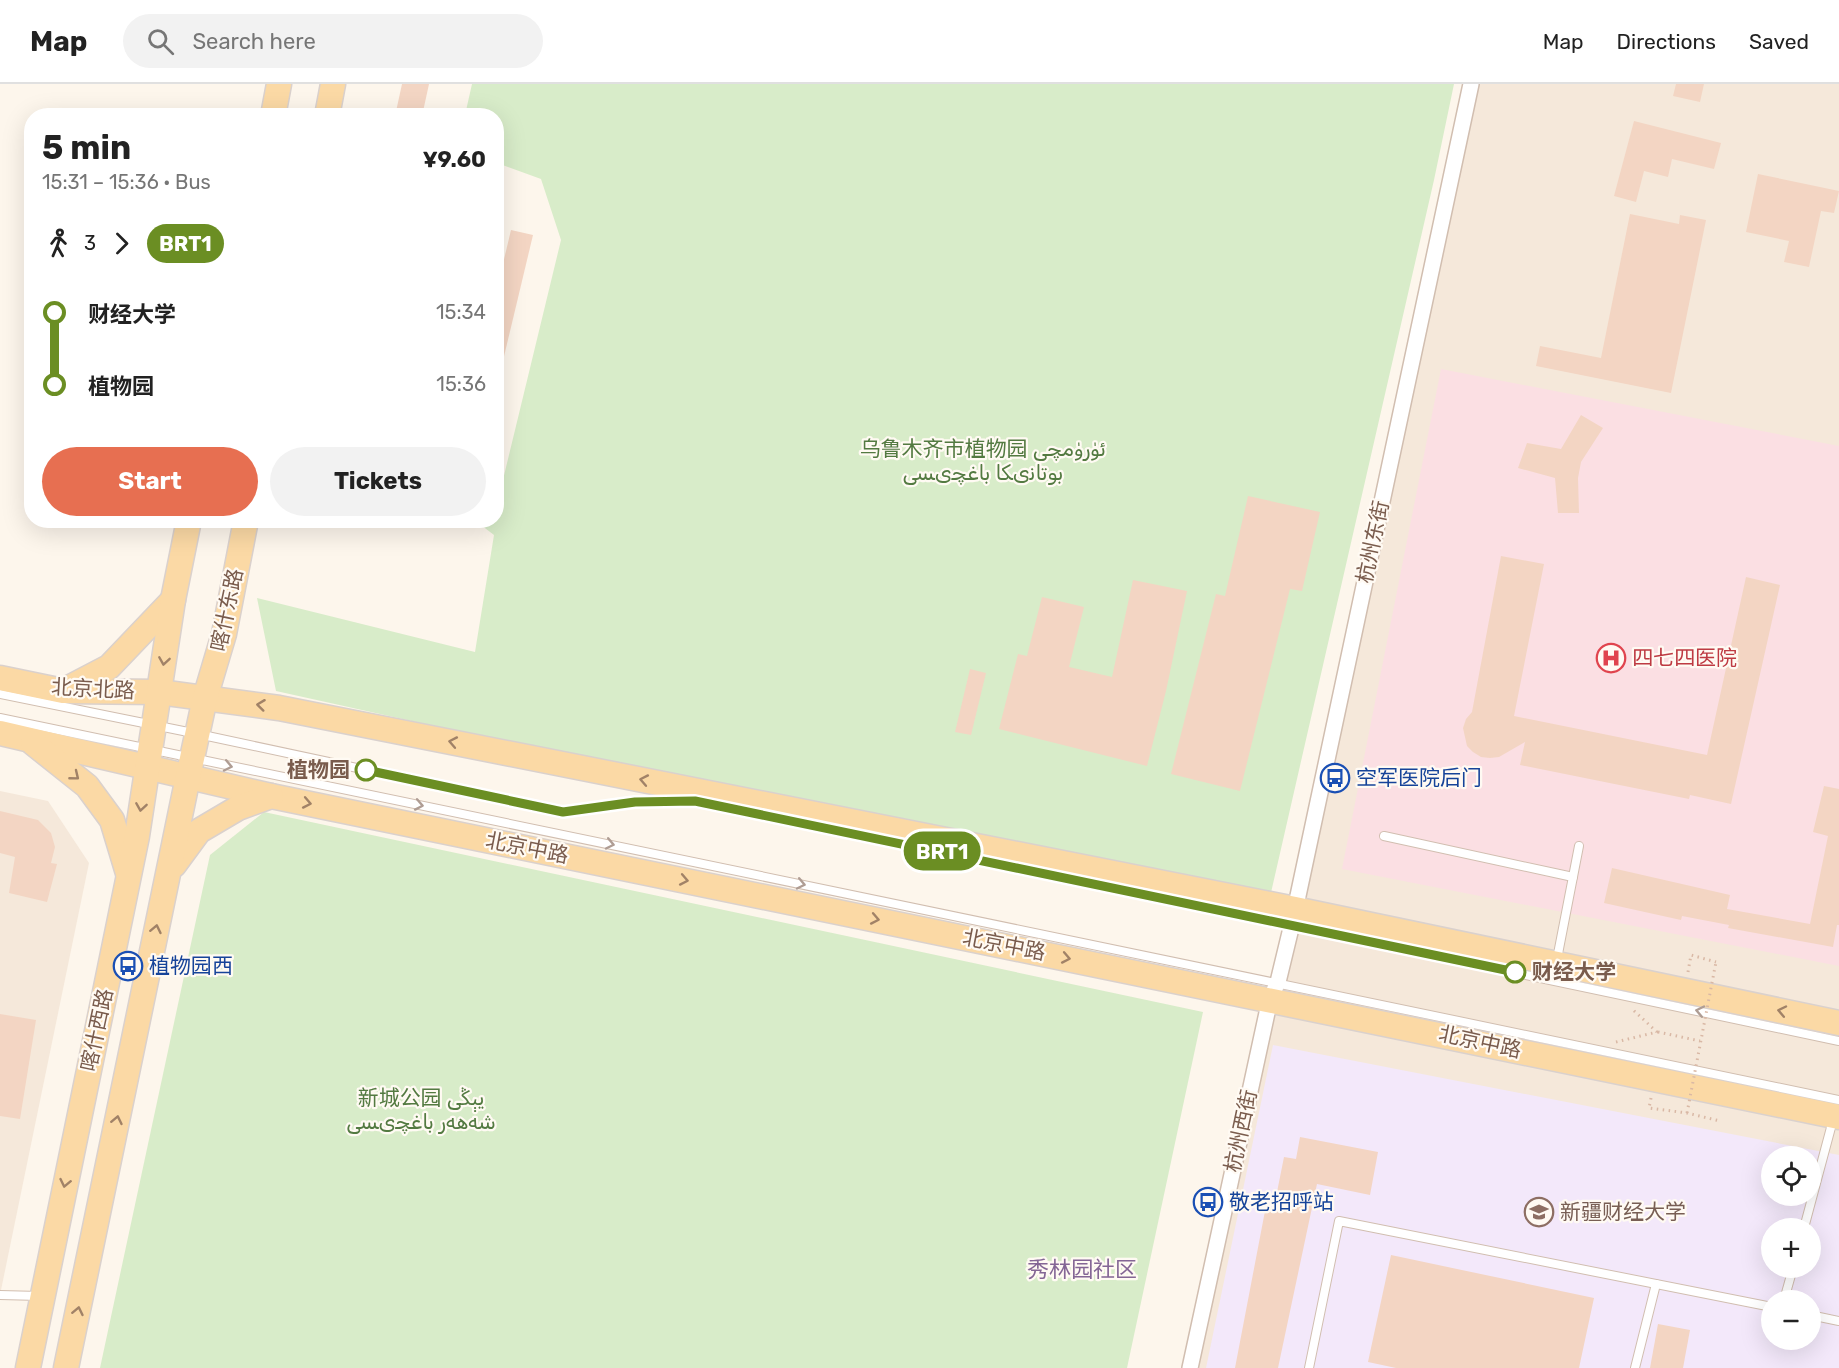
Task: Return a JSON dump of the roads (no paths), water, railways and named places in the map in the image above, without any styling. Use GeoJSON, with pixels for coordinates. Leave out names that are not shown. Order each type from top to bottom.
{"type":"FeatureCollection","features":[{"type":"Feature","properties":{"kind":"main road"},"geometry":{"type":"LineString","coordinates":[[274,108],[279,84]]}},
{"type":"Feature","properties":{"kind":"main road"},"geometry":{"type":"LineString","coordinates":[[328,108],[333,84]]}},
{"type":"Feature","properties":{"kind":"main road"},"geometry":{"type":"LineString","coordinates":[[159,692],[173,600],[187,528]]}},
{"type":"Feature","properties":{"kind":"main road","name":"喀什东路"},"geometry":{"type":"LineString","coordinates":[[196,697],[224,634],[244,528]]}},
{"type":"Feature","properties":{"kind":"main road"},"geometry":{"type":"LineString","coordinates":[[63,691],[109,667],[173,600]]}},
{"type":"Feature","properties":{"kind":"main road","name":"北京北路"},"geometry":{"type":"LineString","coordinates":[[0,678],[63,691],[159,692],[196,697]]}},
{"type":"Feature","properties":{"kind":"main road","name":"喀什西路"},"geometry":{"type":"LineString","coordinates":[[66,1368],[168,874],[169,765],[154,725],[159,692]]}},
{"type":"Feature","properties":{"kind":"main road"},"geometry":{"type":"LineString","coordinates":[[196,697],[291,710],[1293,917],[1556,964],[1839,1023]]}},
{"type":"Feature","properties":{"kind":"main road","name":"喀什西路"},"geometry":{"type":"LineString","coordinates":[[27,1368],[129,874],[169,765],[198,734],[196,697]]}},
{"type":"Feature","properties":{"kind":"main road"},"geometry":{"type":"LineString","coordinates":[[0,733],[169,765]]}},
{"type":"Feature","properties":{"kind":"main road"},"geometry":{"type":"LineString","coordinates":[[29,740],[87,786],[112,820],[129,874]]}},
{"type":"Feature","properties":{"kind":"main road","name":"北京中路"},"geometry":{"type":"LineString","coordinates":[[169,765],[271,796],[1274,991],[1838,1111]]}},
{"type":"Feature","properties":{"kind":"main road"},"geometry":{"type":"LineString","coordinates":[[168,874],[199,831],[238,808],[271,796]]}},
{"type":"Feature","properties":{"kind":"street","name":"杭州东街"},"geometry":{"type":"LineString","coordinates":[[1274,991],[1293,917],[1471,84]]}},
{"type":"Feature","properties":{"kind":"street","name":"杭州西街"},"geometry":{"type":"LineString","coordinates":[[1190,1368],[1274,991]]}},
{"type":"Feature","properties":{"kind":"lane"},"geometry":{"type":"LineString","coordinates":[[0,694],[563,812],[635,802],[695,801],[706,803]]}},
{"type":"Feature","properties":{"kind":"lane"},"geometry":{"type":"LineString","coordinates":[[0,718],[169,765],[1274,991]]}},
{"type":"Feature","properties":{"kind":"lane"},"geometry":{"type":"LineString","coordinates":[[1384,836],[1573,877]]}},
{"type":"Feature","properties":{"kind":"lane"},"geometry":{"type":"LineString","coordinates":[[1556,964],[1579,846]]}},
{"type":"Feature","properties":{"kind":"lane"},"geometry":{"type":"LineString","coordinates":[[921,847],[1293,917],[1839,1041]]}},
{"type":"Feature","properties":{"kind":"lane"},"geometry":{"type":"LineString","coordinates":[[1807,1218],[1838,1111]]}},
{"type":"Feature","properties":{"kind":"lane"},"geometry":{"type":"LineString","coordinates":[[1309,1368],[1339,1221],[1761,1305]]}},
{"type":"Feature","properties":{"kind":"lane"},"geometry":{"type":"LineString","coordinates":[[1635,1368],[1656,1284]]}},
{"type":"Feature","properties":{"kind":"lane"},"geometry":{"type":"LineString","coordinates":[[0,1295],[42,1296]]}},
{"type":"Feature","properties":{"kind":"lane"},"geometry":{"type":"LineString","coordinates":[[1821,1317],[1839,1321]]}},
{"type":"Feature","properties":{"kind":"place","name":"四七四医院"},"geometry":{"type":"Point","coordinates":[1611,658]}},
{"type":"Feature","properties":{"kind":"place","name":"植物园"},"geometry":{"type":"Point","coordinates":[366,770]}},
{"type":"Feature","properties":{"kind":"place","name":"空军医院后门"},"geometry":{"type":"Point","coordinates":[1335,778]}},
{"type":"Feature","properties":{"kind":"place","name":"植物园西"},"geometry":{"type":"Point","coordinates":[128,966]}},
{"type":"Feature","properties":{"kind":"place","name":"财经大学"},"geometry":{"type":"Point","coordinates":[1515,972]}},
{"type":"Feature","properties":{"kind":"place","name":"敬老招呼站"},"geometry":{"type":"Point","coordinates":[1208,1202]}},
{"type":"Feature","properties":{"kind":"place","name":"新疆财经大学"},"geometry":{"type":"Point","coordinates":[1539,1212]}},
{"type":"Feature","properties":{"kind":"district","name":"秀林园社区"},"geometry":{"type":"Point","coordinates":[1082,1269]}},
{"type":"Feature","properties":{"kind":"park label","name":"乌鲁木齐市植物园 ئۈرۈمچى بوتانىكا باغچىسى"},"geometry":{"type":"Point","coordinates":[983,461]}},
{"type":"Feature","properties":{"kind":"park label","name":"新城公园 يېڭى شەھەر باغچىسى"},"geometry":{"type":"Point","coordinates":[421,1110]}}]}
